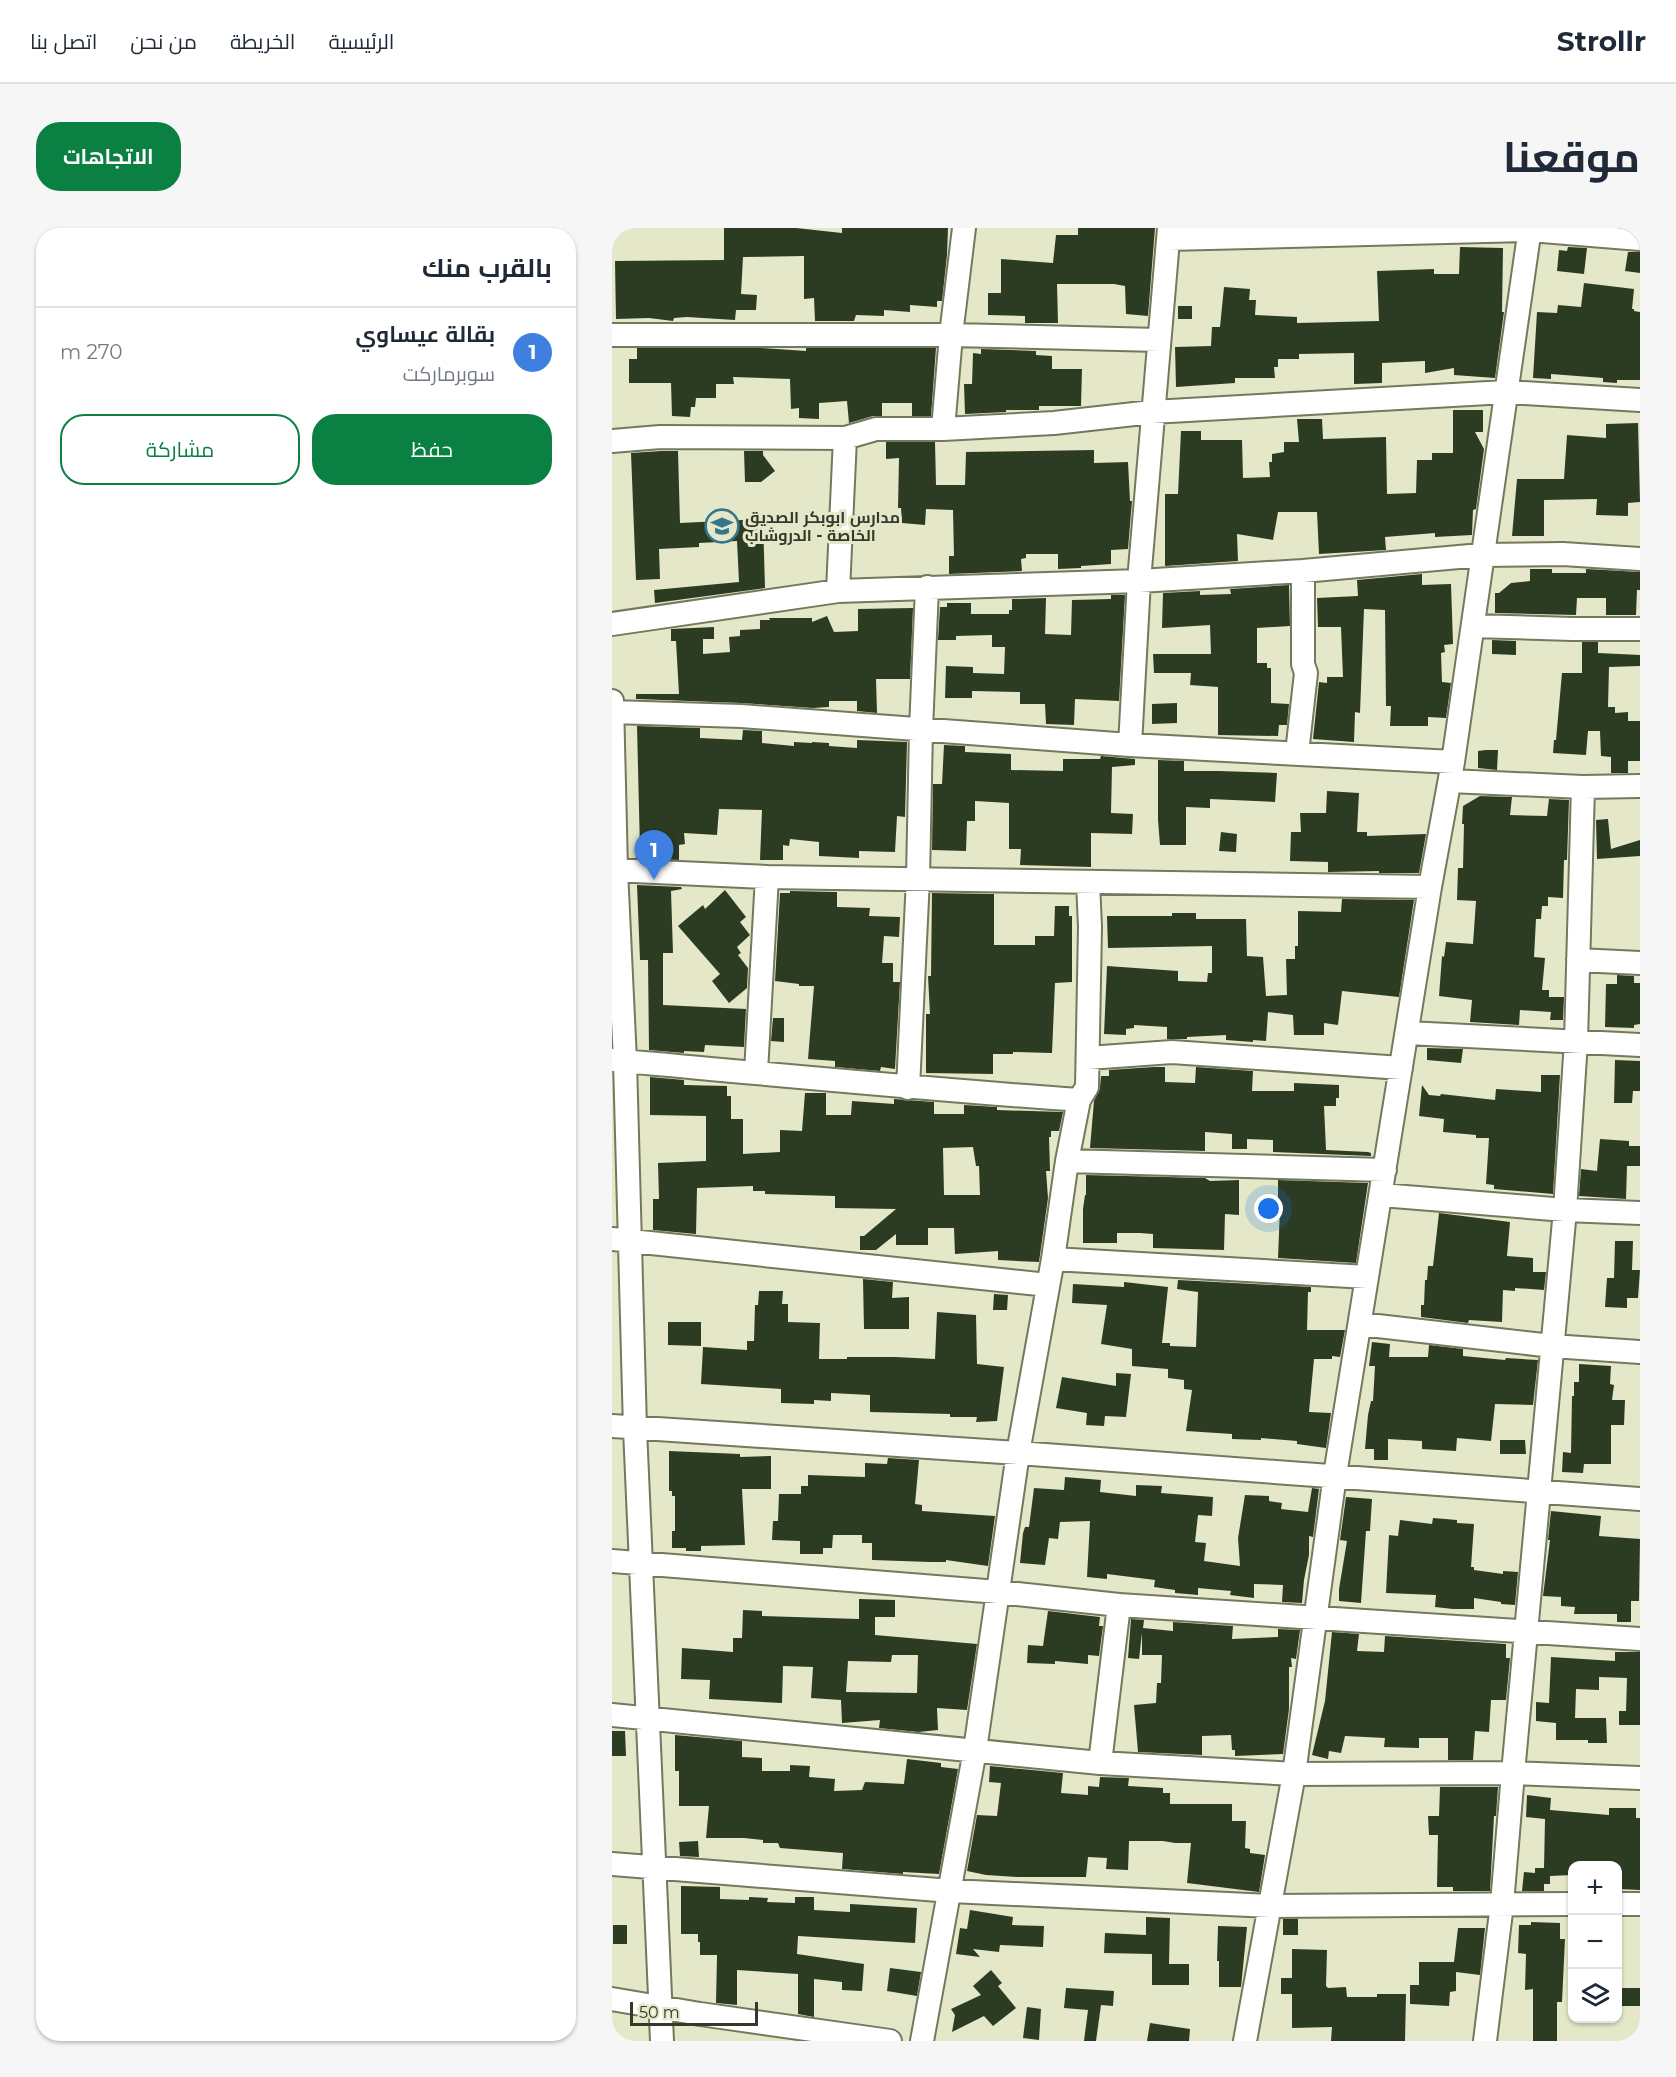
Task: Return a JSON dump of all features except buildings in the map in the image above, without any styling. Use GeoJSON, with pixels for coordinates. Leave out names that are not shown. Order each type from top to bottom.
{"type":"FeatureCollection","features":[{"type":"Feature","properties":{"kind":"street"},"geometry":{"type":"LineString","coordinates":[[943,429],[951,335],[964,228]]}},
{"type":"Feature","properties":{"kind":"street"},"geometry":{"type":"LineString","coordinates":[[1245,2041],[1294,1774],[1335,1475],[1430,887],[1451,772],[1530,229]]}},
{"type":"Feature","properties":{"kind":"street"},"geometry":{"type":"LineString","coordinates":[[1130,745],[1139,581],[1169,233],[1530,229],[1640,239]]}},
{"type":"Feature","properties":{"kind":"street"},"geometry":{"type":"LineString","coordinates":[[612,335],[951,335],[1159,340]]}},
{"type":"Feature","properties":{"kind":"street"},"geometry":{"type":"LineString","coordinates":[[612,441],[660,437],[845,438],[876,429],[943,429],[1054,423],[1152,412],[1506,392],[1640,400]]}},
{"type":"Feature","properties":{"kind":"street"},"geometry":{"type":"LineString","coordinates":[[838,591],[845,438]]}},
{"type":"Feature","properties":{"kind":"street"},"geometry":{"type":"LineString","coordinates":[[612,624],[838,591],[1139,581],[1303,571],[1481,555],[1563,554],[1640,560]]}},
{"type":"Feature","properties":{"kind":"street"},"geometry":{"type":"LineString","coordinates":[[1297,753],[1306,673],[1303,664],[1303,571]]}},
{"type":"Feature","properties":{"kind":"street"},"geometry":{"type":"LineString","coordinates":[[908,1088],[918,878],[927,587]]}},
{"type":"Feature","properties":{"kind":"street"},"geometry":{"type":"LineString","coordinates":[[1473,626],[1640,629]]}},
{"type":"Feature","properties":{"kind":"street"},"geometry":{"type":"LineString","coordinates":[[612,700],[621,1240],[642,1564],[662,2041]]}},
{"type":"Feature","properties":{"kind":"street"},"geometry":{"type":"LineString","coordinates":[[612,712],[741,716],[1130,745],[1297,753],[1582,787],[1640,786]]}},
{"type":"Feature","properties":{"kind":"street"},"geometry":{"type":"LineString","coordinates":[[1485,2041],[1502,1904],[1565,1210],[1576,1041],[1582,787]]}},
{"type":"Feature","properties":{"kind":"street"},"geometry":{"type":"LineString","coordinates":[[614,870],[767,878],[918,878],[1430,887]]}},
{"type":"Feature","properties":{"kind":"street"},"geometry":{"type":"LineString","coordinates":[[756,1072],[767,878]]}},
{"type":"Feature","properties":{"kind":"street"},"geometry":{"type":"LineString","coordinates":[[922,2041],[975,1750],[1018,1453],[1053,1259],[1067,1161],[1079,1100],[1087,1087],[1090,927],[1088,882]]}},
{"type":"Feature","properties":{"kind":"street"},"geometry":{"type":"LineString","coordinates":[[1578,960],[1640,963]]}},
{"type":"Feature","properties":{"kind":"street"},"geometry":{"type":"LineString","coordinates":[[1408,1033],[1640,1045]]}},
{"type":"Feature","properties":{"kind":"street"},"geometry":{"type":"LineString","coordinates":[[1088,1058],[1172,1052],[1401,1068]]}},
{"type":"Feature","properties":{"kind":"street"},"geometry":{"type":"LineString","coordinates":[[618,1060],[908,1088],[1079,1100]]}},
{"type":"Feature","properties":{"kind":"street"},"geometry":{"type":"LineString","coordinates":[[1067,1161],[1385,1170]]}},
{"type":"Feature","properties":{"kind":"street"},"geometry":{"type":"LineString","coordinates":[[1381,1196],[1565,1210],[1640,1213]]}},
{"type":"Feature","properties":{"kind":"street"},"geometry":{"type":"LineString","coordinates":[[621,1240],[1048,1285]]}},
{"type":"Feature","properties":{"kind":"street"},"geometry":{"type":"LineString","coordinates":[[1053,1259],[1367,1277]]}},
{"type":"Feature","properties":{"kind":"street"},"geometry":{"type":"LineString","coordinates":[[1360,1324],[1552,1346],[1640,1352]]}},
{"type":"Feature","properties":{"kind":"street"},"geometry":{"type":"LineString","coordinates":[[612,1426],[1335,1475],[1538,1493],[1640,1499]]}},
{"type":"Feature","properties":{"kind":"street"},"geometry":{"type":"LineString","coordinates":[[612,1561],[998,1592],[1119,1605],[1640,1639]]}},
{"type":"Feature","properties":{"kind":"street"},"geometry":{"type":"LineString","coordinates":[[1100,1763],[1119,1605]]}},
{"type":"Feature","properties":{"kind":"street"},"geometry":{"type":"LineString","coordinates":[[612,1715],[1100,1763],[1294,1774],[1513,1773],[1640,1778]]}},
{"type":"Feature","properties":{"kind":"street"},"geometry":{"type":"LineString","coordinates":[[612,1864],[951,1891],[1270,1906],[1568,1904]]}},
{"type":"Feature","properties":{"kind":"street"},"geometry":{"type":"LineString","coordinates":[[1622,1904],[1640,1904]]}},
{"type":"Feature","properties":{"kind":"street"},"geometry":{"type":"LineString","coordinates":[[612,1999],[890,2041]]}},
{"type":"Feature","properties":{"kind":"place","name":"مدارس ابوبكر الصديق الخاصة - الدروشاب"},"geometry":{"type":"Point","coordinates":[722,526]}},
{"type":"Feature","properties":{"kind":"place","name":"بقالة عيساوي"},"geometry":{"type":"Point","coordinates":[654,880]}}]}
